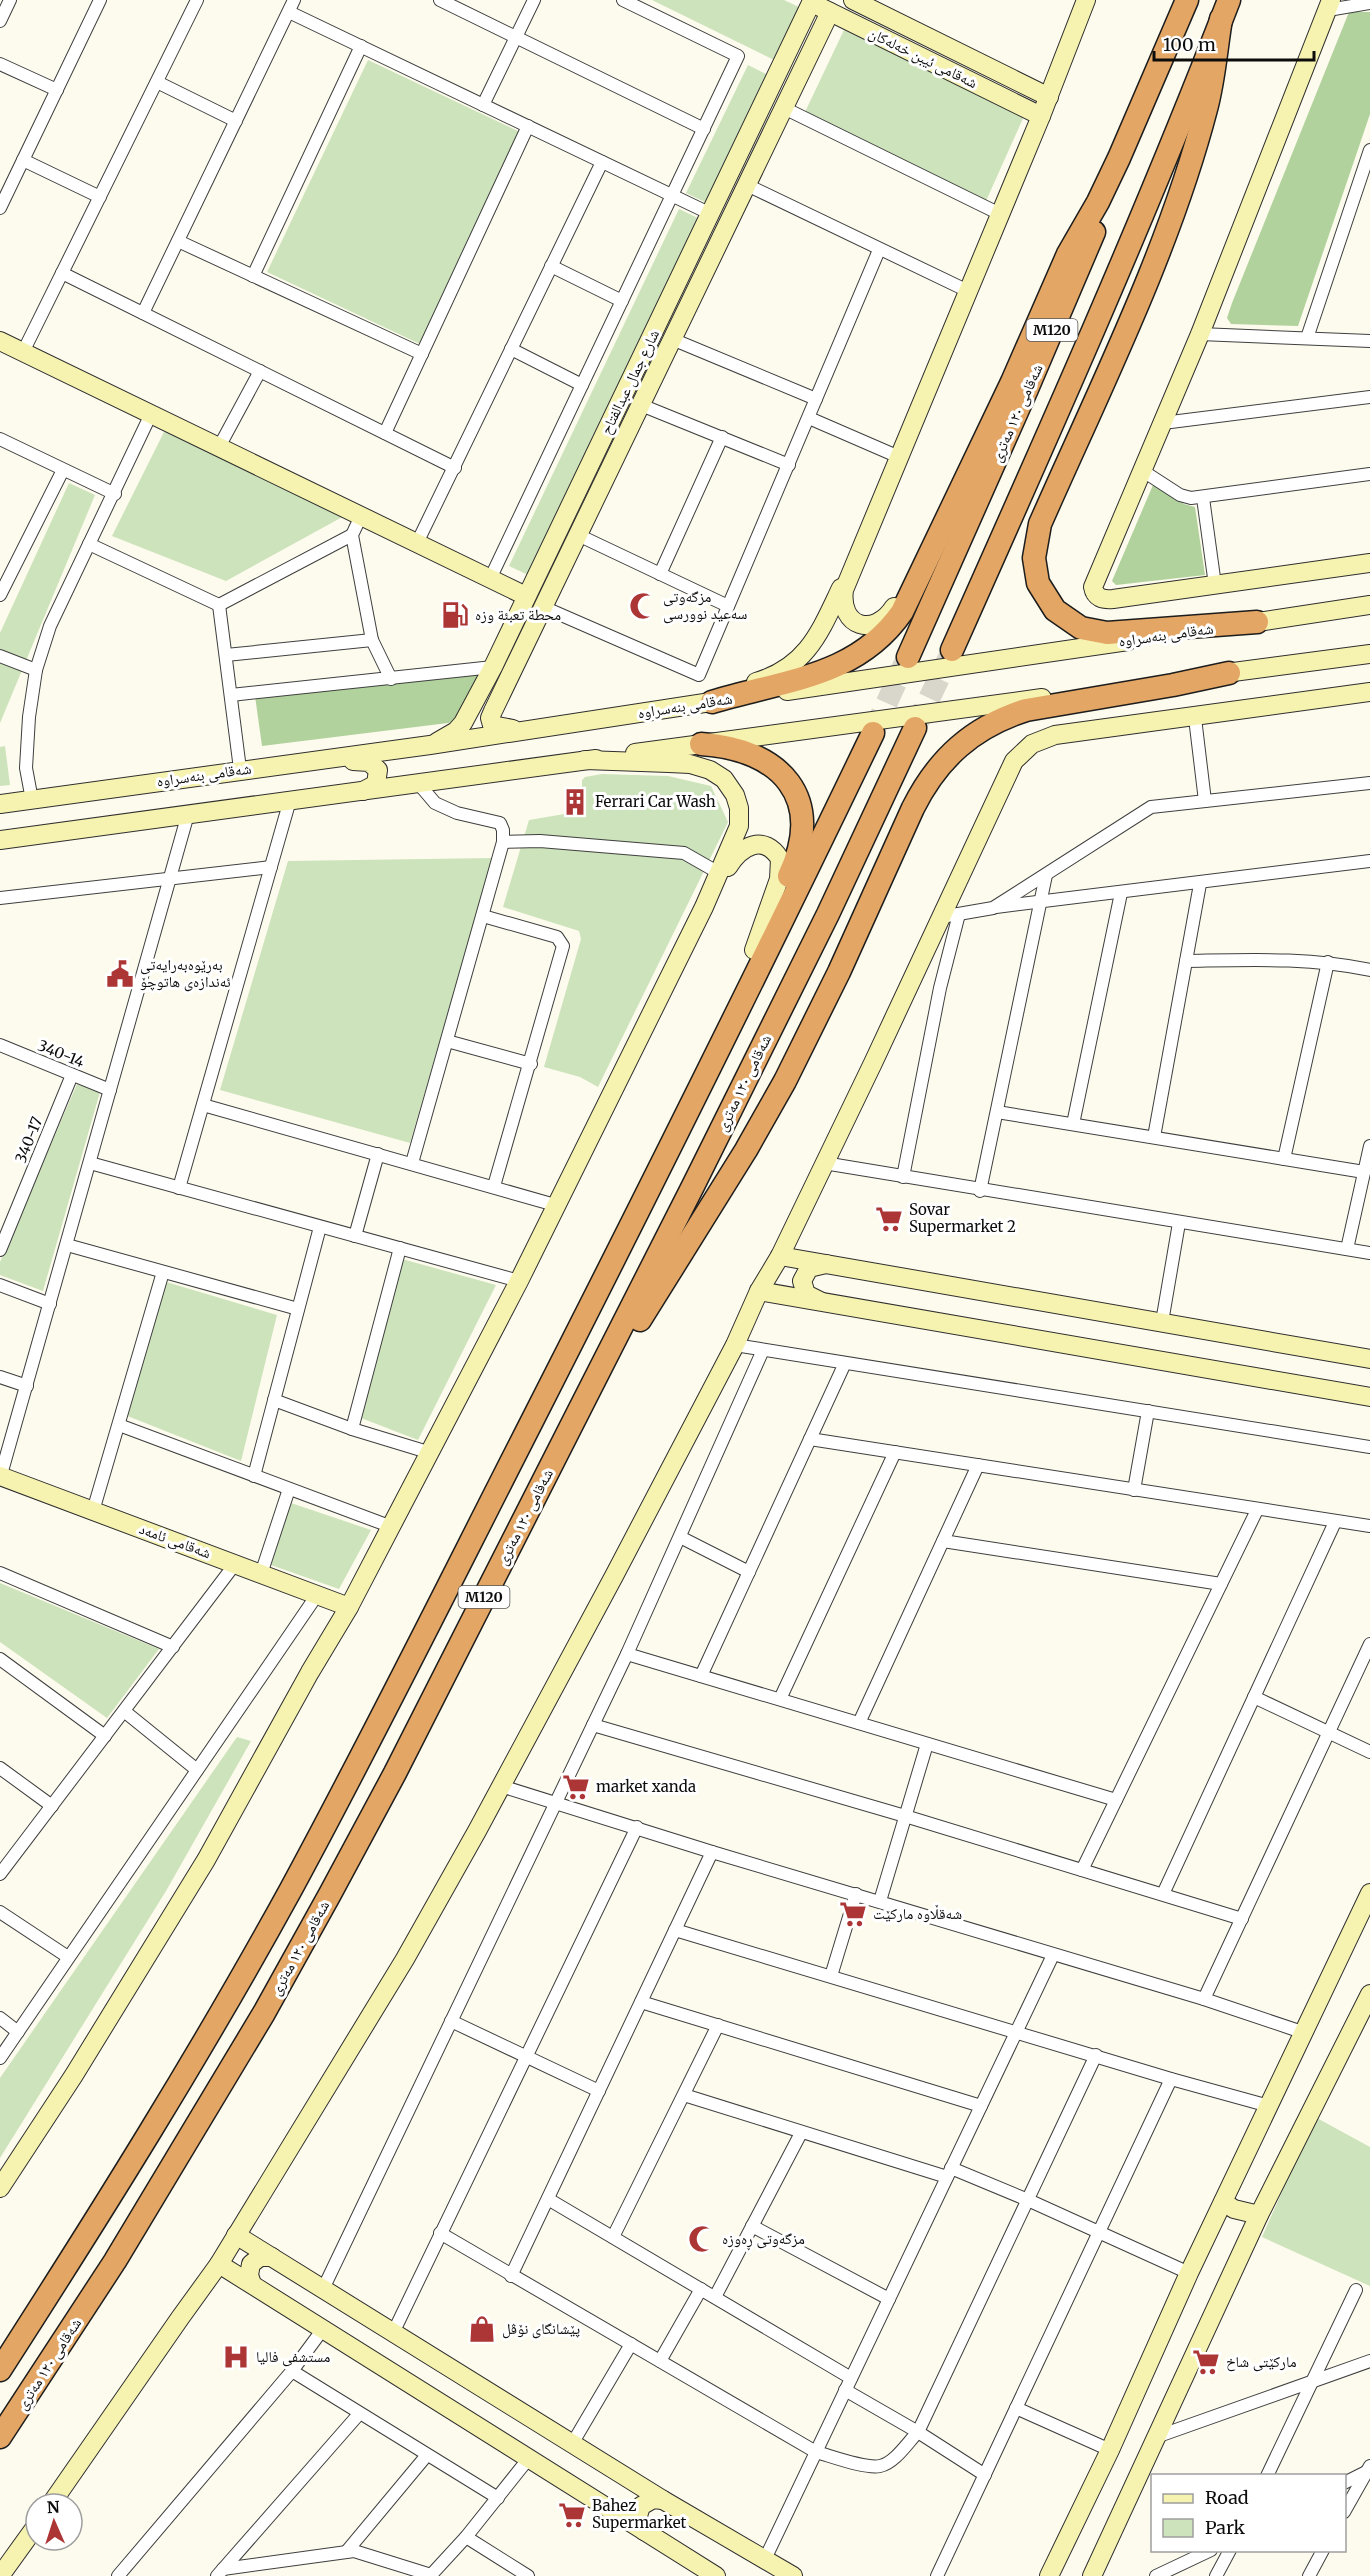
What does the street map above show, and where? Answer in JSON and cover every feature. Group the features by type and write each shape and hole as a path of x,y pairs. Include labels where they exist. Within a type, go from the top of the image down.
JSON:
{"highway":[{"path":"712,702 830,670 851,660 876,642 902,612 1012,382 1068,254 1098,202 1119,159 1188,0"},
{"name":"شەقامی ١٢٠ مەتری","path":"908,657 1041,358 1188,0"},
{"path":"1225,10 1207,107 1183,188 1153,266 1040,524 1034,558 1038,583 1048,602 1066,620 1081,628 1107,633 1257,622"},
{"name":"M120","path":"952,650 1110,290 1225,10"},
{"path":"561,1446 768,1112 838,972 916,802 944,759 973,734 1007,716 1026,710 1229,673"},
{"name":"شەقامی ١٢٠ مەتری","path":"0,2437 115,2261 264,2013 395,1773 828,914 915,728"},
{"name":"M120","path":"0,2370 145,2142 233,1993 362,1757 766,956 873,733"},
{"path":"501,1481 545,1387 610,1259 640,1185 754,950 801,847 803,834 801,809 788,782 772,765 746,751 701,744"}],"street":[{"path":"0,21 10,0"},
{"path":"0,208 100,0"},
{"path":"23,352 197,0"},
{"path":"440,0 704,129"},
{"path":"483,105 534,0"},
{"path":"490,579 738,57 623,0"},
{"name":"شەقامی ئیبن خەلەکان","path":"853,0 1049,97"},
{"path":"947,516 883,622 872,625 860,624 852,619 843,607 844,590 1049,97 1086,0"},
{"name":"شەقامی ئیبن خەلەکان","path":"808,1 1041,116"},
{"name":"شارع جمال عبدالفتاح","path":"430,745 456,731 468,714 493,667 711,214 808,1"},
{"path":"1370,3 1330,5 1200,334 1097,575 1094,587 1096,595 1113,599 1370,563"},
{"path":"143,313 291,6 361,46 711,214"},
{"name":"شارع جمال عبدالفتاح","path":"490,720 830,12"},
{"path":"253,276 361,46"},
{"path":"0,64 57,90"},
{"path":"156,82 236,121"},
{"path":"784,108 1000,214"},
{"path":"385,433 528,126"},
{"path":"1307,338 1370,150"},
{"path":"23,160 100,196"},
{"path":"417,543 602,162"},
{"path":"747,185 968,291"},
{"path":"178,241 422,354"},
{"path":"543,607 699,675 879,250"},
{"path":"551,266 622,301"},
{"path":"62,273 455,468"},
{"path":"1200,334 1370,341"},
{"path":"672,339 816,399"},
{"path":"0,341 526,596"},
{"path":"511,349 582,385"},
{"path":"637,367 655,376"},
{"path":"219,447 260,371"},
{"path":"1163,423 1370,397"},
{"path":"641,405 789,465"},
{"path":"32,800 26,768 29,717 36,670 50,626 115,494 151,414"},
{"path":"809,418 899,457"},
{"path":"660,574 722,437"},
{"path":"0,439 115,494"},
{"path":"0,595 63,470"},
{"path":"1143,471 1180,495 1203,498 1370,474"},
{"path":"1203,498 1215,585"},
{"path":"361,516 352,535 372,640 391,679"},
{"path":"219,605 352,535"},
{"path":"578,535 728,606"},
{"path":"659,709 762,680 792,665 810,647 819,633 866,536"},
{"path":"89,544 219,605"},
{"path":"219,605 240,769"},
{"name":"شەقامی بنەسراوە","path":"0,804 240,769 430,745 659,709 1370,606"},
{"path":"226,655 372,640"},
{"path":"0,840 1370,654"},
{"path":"0,656 36,670"},
{"path":"231,695 493,667"},
{"path":"59,2492 219,2264 405,1959 501,1786 735,1345 759,1291 780,1256 1014,761 1032,744 1055,735 1195,718 1370,692"},
{"path":"468,714 477,722 490,720 492,725 498,728 530,730"},
{"path":"1195,718 1205,801"},
{"path":"0,2188 74,2075 206,1860 310,1672 349,1607 519,1281 704,907 739,826 740,819 735,795 724,779 710,770 690,764 585,760"},
{"path":"306,762 372,763 377,768 379,777 374,786 363,791"},
{"path":"412,1163 503,842 503,830 500,823 457,813 435,803 418,783"},
{"path":"993,908 1151,807 1370,783"},
{"path":"180,1188 290,801"},
{"path":"0,1477 188,814"},
{"path":"503,842 540,841 684,853 719,873"},
{"path":"704,907 740,850 762,845 776,854 781,866 779,879 754,950"},
{"path":"941,917 993,908 1121,894 1370,861"},
{"path":"0,898 271,867"},
{"path":"980,1191 1046,875"},
{"path":"1154,1137 1200,884"},
{"path":"1073,1124 1121,894"},
{"path":"903,1177 940,988 959,914"},
{"path":"483,916 557,937 563,946 531,1064 494,1186"},
{"path":"1186,961 1289,960 1328,962 1370,970"},
{"path":"1284,1159 1328,962"},
{"path":"447,1041 531,1064"},
{"name":"340-14","path":"0,1045 110,1090"},
{"name":"340-17","path":"0,1250 72,1074"},
{"path":"203,1106 555,1205"},
{"path":"997,1112 1364,1172"},
{"path":"1347,1249 1370,1146"},
{"path":"355,1236 378,1154"},
{"path":"90,1163 519,1281"},
{"path":"824,1164 1370,1253"},
{"path":"1162,1322 1179,1223"},
{"path":"254,1476 320,1227"},
{"path":"67,1245 298,1309"},
{"path":"352,1429 400,1248"},
{"path":"780,1256 1370,1359"},
{"path":"820,1302 806,1294 802,1285 803,1277 813,1266 828,1264"},
{"path":"93,1511 163,1272"},
{"path":"0,1285 50,1304"},
{"path":"759,1291 1370,1397"},
{"path":"735,1345 1370,1447"},
{"path":"323,2289 627,1654 763,1350"},
{"path":"701,1676 845,1363"},
{"path":"0,1377 27,1386"},
{"path":"274,1400 352,1429 431,1453"},
{"path":"1134,1490 1148,1412"},
{"path":"119,1425 392,1527"},
{"path":"810,1439 1370,1527"},
{"path":"780,1699 895,1452"},
{"path":"859,1723 978,1465"},
{"name":"شەقامی ئامەد","path":"0,1477 349,1607"},
{"path":"261,1574 289,1490"},
{"path":"1082,1870 1257,1509"},
{"path":"1163,1894 1335,1522"},
{"path":"680,1537 749,1572"},
{"path":"943,1541 1221,1584"},
{"path":"1,1872 236,1564"},
{"path":"0,1573 173,1647"},
{"path":"0,2058 317,1595"},
{"path":"1204,1999 1370,1644"},
{"path":"627,1654 1116,1800"},
{"path":"0,1659 105,1736"},
{"path":"1254,1697 1370,1752"},
{"path":"124,1711 197,1770"},
{"path":"593,1725 905,1816 1242,1919"},
{"path":"880,1901 927,1744"},
{"path":"2,1773 52,1806"},
{"path":"501,1786 712,1852 856,1893 1053,1955 1204,1999 1305,2033"},
{"path":"393,2332 637,1827"},
{"path":"511,2276 712,1852"},
{"path":"831,1976 856,1893"},
{"path":"1049,2576 1110,2450 1189,2273 1370,1893"},
{"path":"0,1912 68,1957"},
{"path":"675,1930 1171,2079 1269,2106"},
{"path":"765,2559 1053,1955"},
{"path":"1092,2576 1259,2215 1370,1994"},
{"path":"641,2002 981,2106"},
{"path":"0,2018 18,2032"},
{"path":"451,2021 598,2091"},
{"path":"613,2237 718,2025"},
{"path":"440,2234 816,2452 864,2465 880,2466 894,2457 918,2432 1096,2055"},
{"path":"937,2576 1171,2079"},
{"path":"684,2095 801,2133 949,2173 1028,2200 1189,2273"},
{"path":"715,2297 801,2133"},
{"path":"548,2199 851,2378"},
{"path":"1223,2202 1234,2209 1259,2215"},
{"path":"752,2226 889,2299"},
{"path":"236,2235 663,2500 794,2576"},
{"path":"252,2284 249,2275 251,2264 260,2257 272,2257"},
{"path":"219,2264 716,2576"},
{"path":"660,2361 701,2289"},
{"path":"1267,2474 1356,2290"},
{"path":"118,2576 292,2371 323,2329"},
{"path":"572,2444 631,2344"},
{"path":"1156,2438 1370,2361"},
{"path":"292,2371 498,2498"},
{"path":"845,2390 918,2432 985,2475"},
{"path":"1016,2408 1110,2450"},
{"path":"220,2572 359,2414"},
{"path":"347,2551 427,2455"},
{"path":"220,2572 354,2551 431,2575 530,2458"},
{"path":"1346,2482 1369,2470"},
{"path":"1346,2509 1369,2470"},
{"path":"644,2531 638,2519 641,2506 649,2500 663,2500"},
{"path":"466,2536 528,2576"},
{"path":"0,2576 24,2543"},
{"path":"1156,2576 1206,2552"},
{"path":"1216,2576 1229,2552"},
{"path":"1309,2576 1322,2552"}],"green space":[{"path":"652,0 784,0 799,7 776,61"},
{"path":"1349,12 1370,12 1370,114 1298,326 1231,324 1227,318 1232,303"},
{"path":"844,30 1024,116 986,201 805,112"},
{"path":"368,60 522,133 420,344 267,272"},
{"path":"748,65 768,75 707,203 686,193"},
{"path":"679,209 700,219 528,575 509,566"},
{"path":"167,426 346,515 226,581 112,536"},
{"path":"69,483 95,495 0,723 0,633"},
{"path":"1153,485 1184,504 1195,507 1205,575 1116,585 1112,581"},
{"path":"485,673 456,722 262,746 255,696"},
{"path":"5,746 10,785 0,786 0,747"},
{"path":"602,774 668,776 711,786 728,822 598,1087 580,1077 544,1067 581,939 579,931 503,907 529,820 582,811 582,780 585,777"},
{"path":"493,858 410,1143 220,1090 288,861"},
{"path":"77,1084 100,1092 43,1291 0,1275 0,1262"},
{"path":"402,1259 496,1285 418,1440 361,1418"},
{"path":"163,1281 277,1315 241,1461 125,1415"},
{"path":"291,1503 371,1530 339,1589 271,1565"},
{"path":"0,1583 159,1649 107,1718 0,1642"},
{"path":"237,1737 251,1741 166,1891 0,2158 0,2078"},
{"path":"1315,2117 1370,2147 1370,2286 1262,2237"}],"tunnel":[{"path":"915,728 952,651"},
{"path":"873,733 907,658"}],"place":[{"name":"مزگەوتی سەعید نوورسی","path":"643,606"},
{"name":"محطة تعبئة وزه","path":"455,615"},
{"name":"Ferrari Car Wash","path":"575,802"},
{"name":"بەڕێوەبەرایەتی ئەندازەی هاتوچۆ","path":"120,974"},
{"name":"Sovar Supermarket 2","path":"889,1219"},
{"name":"market xanda","path":"576,1787"},
{"name":"شەقڵاوە مارکێت","path":"853,1914"},
{"name":"مزگەوتی ڕەوزە","path":"702,2239"},
{"name":"پێشانگای نۆڤل","path":"482,2329"},
{"name":"مستشفى فاليا","path":"236,2357"},
{"name":"مارکێتی شاخ","path":"1206,2362"},
{"name":"Bahez Supermarket","path":"572,2515"}]}
